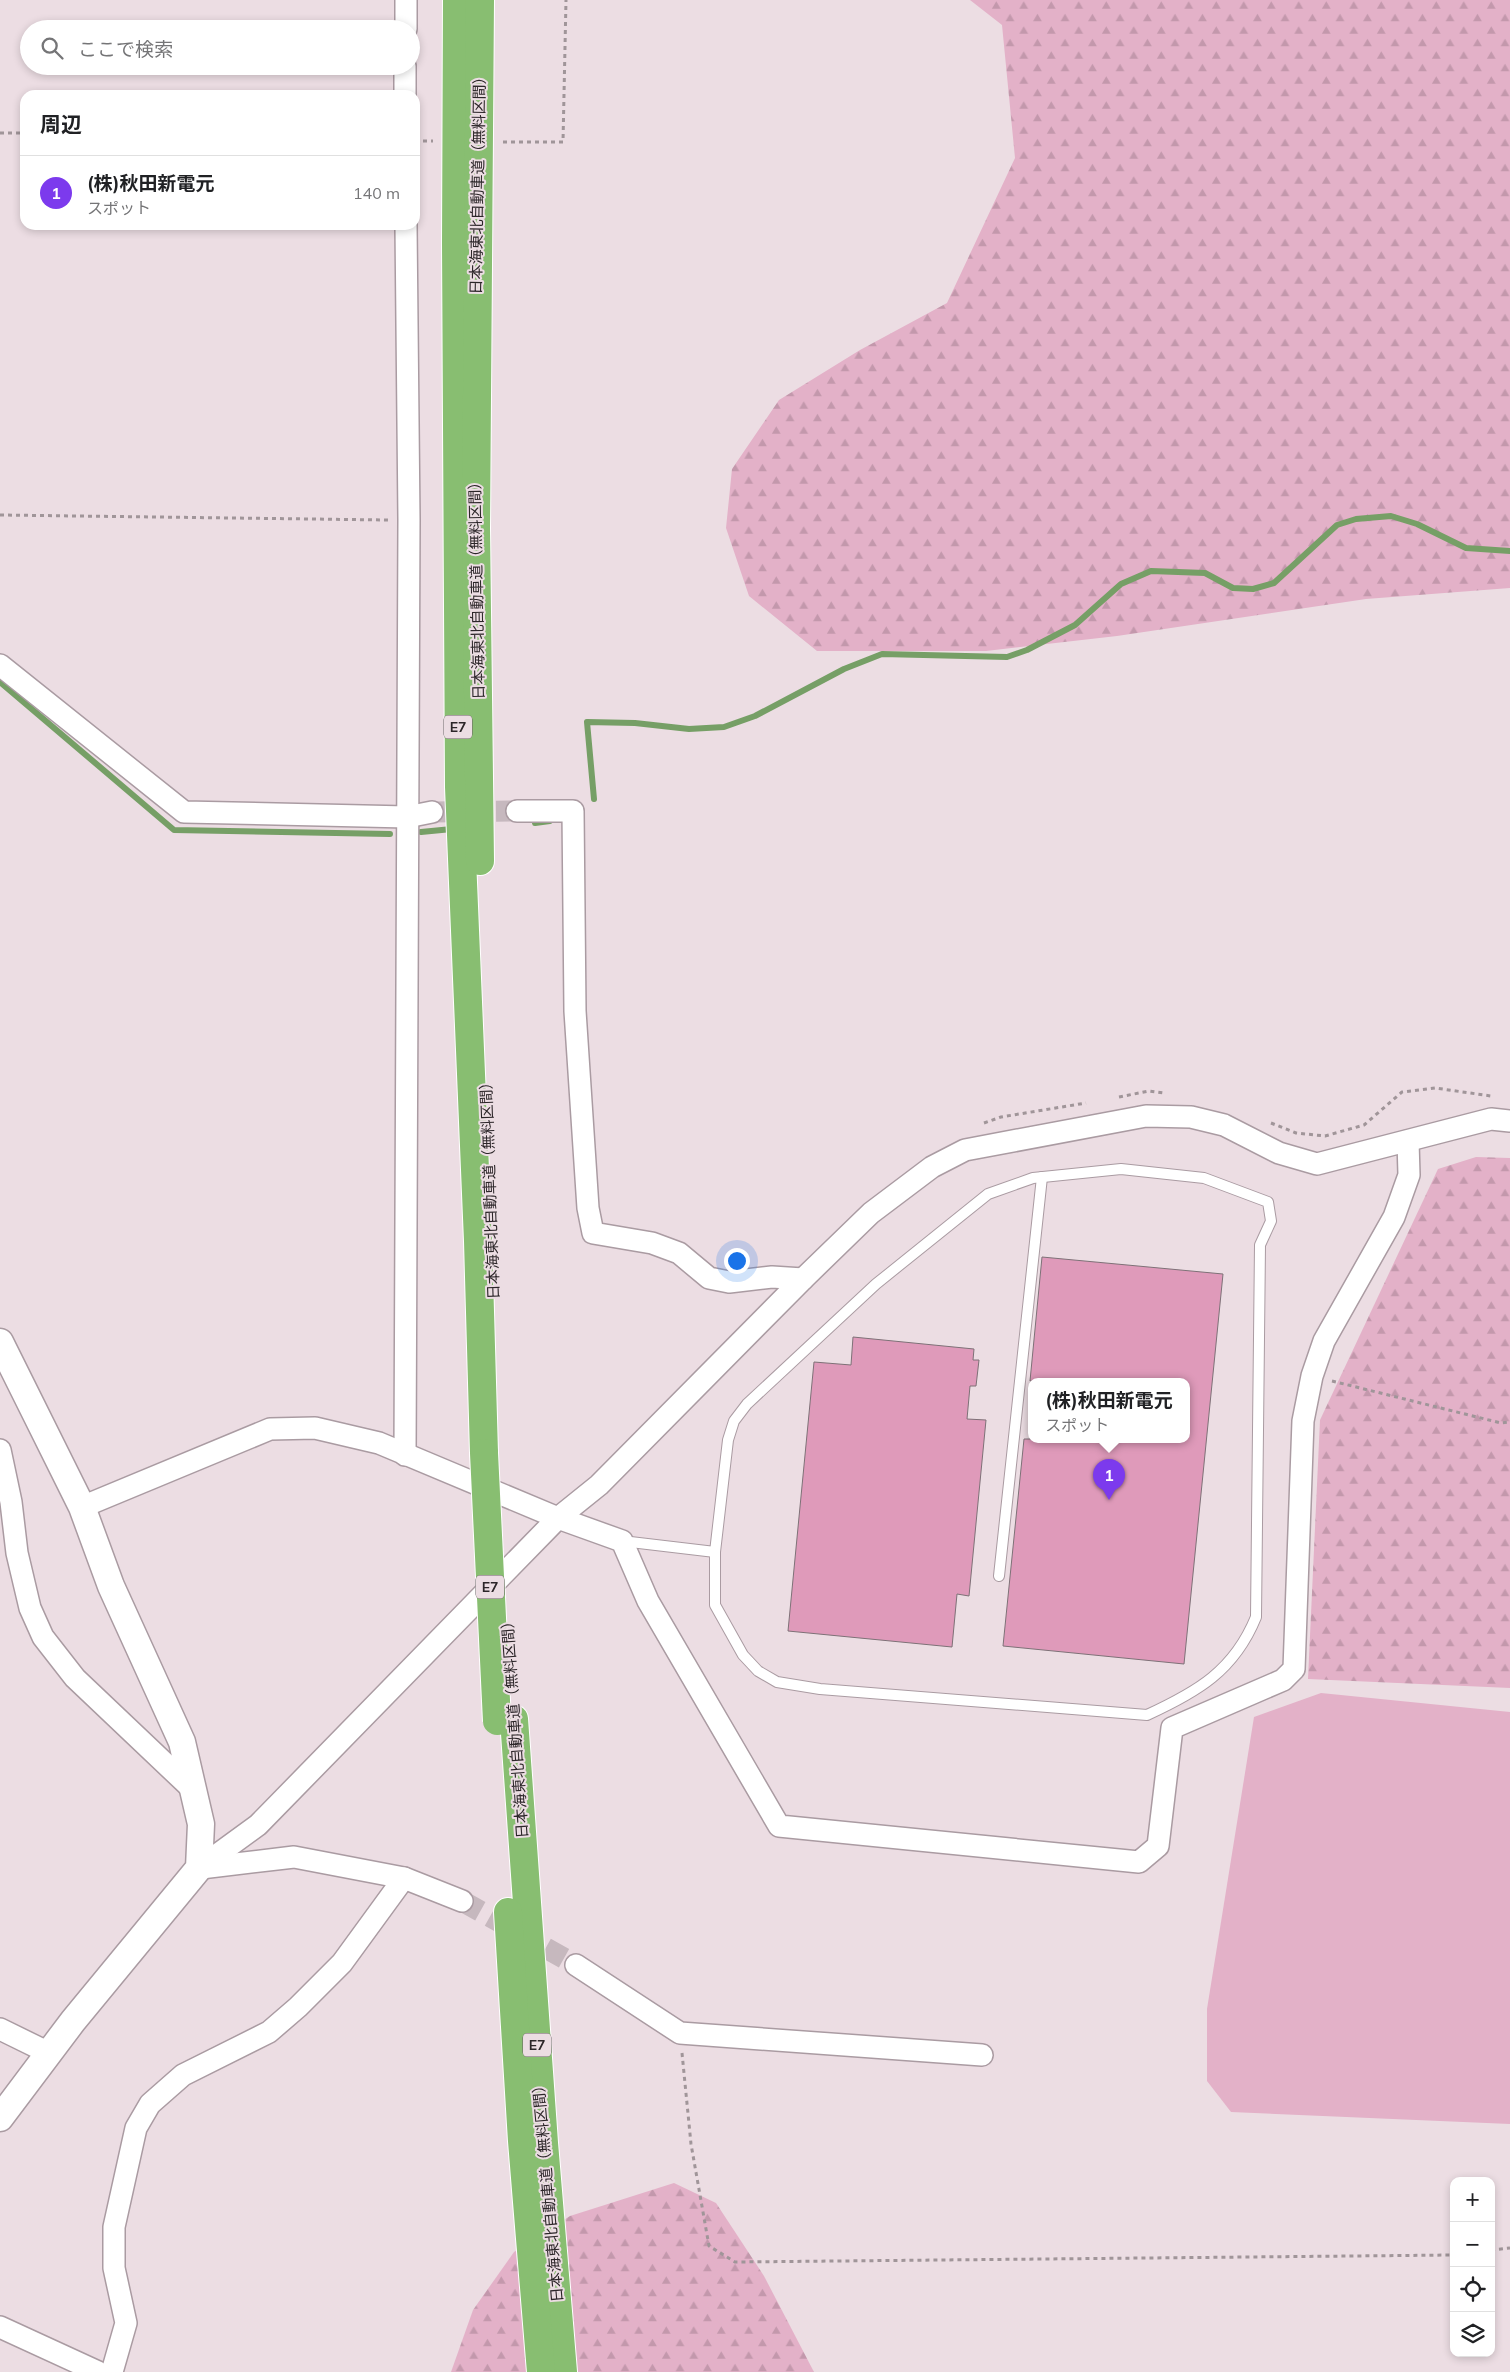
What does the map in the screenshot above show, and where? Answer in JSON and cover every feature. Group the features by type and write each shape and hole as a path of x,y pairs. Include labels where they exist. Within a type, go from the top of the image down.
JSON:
{"highway":[{"name":"日本海東北自動車道（無料区間）","path":"457,0 456,262 459,787 478,1241 505,1720 522,2141 541,2372"},
{"name":"日本海東北自動車道（無料区間）","path":"480,0 476,528 490,1453"},
{"name":"日本海東北自動車道（無料区間）","path":"505,1720 563,2372"}],"street":[{"path":"406,0 406,20"},
{"path":"405,75 405,90"},
{"path":"405,1455 409,520 406,230"},
{"path":"0,665 184,812 407,817 432,812"},
{"path":"517,811 573,811 575,1011 588,1208 594,1232 652,1243 679,1253 710,1278 729,1282 772,1278 803,1279"},
{"path":"0,2118 73,2021 199,1868 258,1825 558,1518 599,1485 871,1213 932,1167 965,1150 1146,1116 1191,1117 1224,1125 1279,1153 1316,1164 1491,1119 1510,1121"},
{"path":"82,1508 270,1429 315,1428 379,1444 558,1518 622,1541 648,1601 779,1826 1139,1862 1158,1846 1172,1728 1283,1680 1294,1669 1303,1421 1312,1376 1324,1341 1394,1217 1409,1175 1408,1140"},
{"path":"0,1342 82,1508 111,1586 182,1742 201,1824 199,1868"},
{"path":"0,1450 3,1476 23,1581 30,1608 43,1637 74,1678 192,1789"},
{"path":"199,1868 294,1858 404,1878 462,1901"},
{"path":"112,2372 126,2323 114,2268 114,2227 136,2128 150,2104 183,2075 269,2032 298,2007 342,1963 404,1878"},
{"path":"576,1965 680,2033 982,2055"},
{"path":"0,2029 49,2053"},
{"path":"0,2327 98,2372"}],"lane":[{"path":"1121,1169 1204,1178 1268,1202 1271,1221 1260,1245 1256,1617 1249,1635 1222,1671 1184,1698 1147,1715 820,1689 777,1682 758,1671 743,1655 715,1605 714,1552 728,1440 734,1421 747,1404 876,1284 988,1194 1033,1178 1121,1169"},
{"path":"999,1576 1042,1177"},
{"path":"622,1541 714,1552"}],"path":[{"path":"503,142 563,142 566,0"},
{"path":"0,133 20,133"},
{"path":"420,141 434,141"},
{"path":"0,515 409,520"},
{"path":"1312,1376 1501,1423 1510,1422"},
{"path":"680,2033 690,2144 709,2246 735,2262 1450,2255"},
{"path":"1495,2250 1510,2248"}],"green space":[{"path":"970,0 1510,0 1510,588 1366,599 1117,636 986,651 817,651 749,596 726,528 732,469 779,400 860,350 947,303 1015,158 1002,25"},
{"path":"1476,1157 1510,1158 1510,1688 1308,1679 1320,1420 1438,1169"},
{"path":"1321,1693 1510,1712 1510,2124 1231,2112 1207,2081 1207,2009 1254,1717"},
{"path":"674,2183 716,2203 764,2276 814,2372 451,2372 473,2310 514,2252 570,2216"}],"building":[{"path":"1042,1257 1223,1274 1184,1664 1003,1646 1024,1439 1028,1439 1028,1443 1190,1443 1190,1378 1030,1378"},
{"path":"853,1337 974,1349 973,1360 979,1360 976,1386 970,1386 967,1419 986,1420 969,1596 957,1594 952,1647 788,1631 814,1362 851,1365"}],"waterway":[{"path":"594,799 587,722 635,723 689,729 724,727 755,716 844,669 882,654 1007,657 1027,650 1075,625 1121,584 1151,571 1205,573 1233,588 1253,589 1274,583 1337,525 1356,519 1391,516 1417,524 1466,548 1510,551"},
{"path":"0,682 174,830 390,834"},
{"path":"535,823 550,821"},
{"path":"421,832 452,829"}],"tunnel":[{"path":"432,812 517,811"},
{"path":"462,1901 576,1965"}],"place":[{"name":"(株)秋田新電元","path":"1109,1500"}]}
